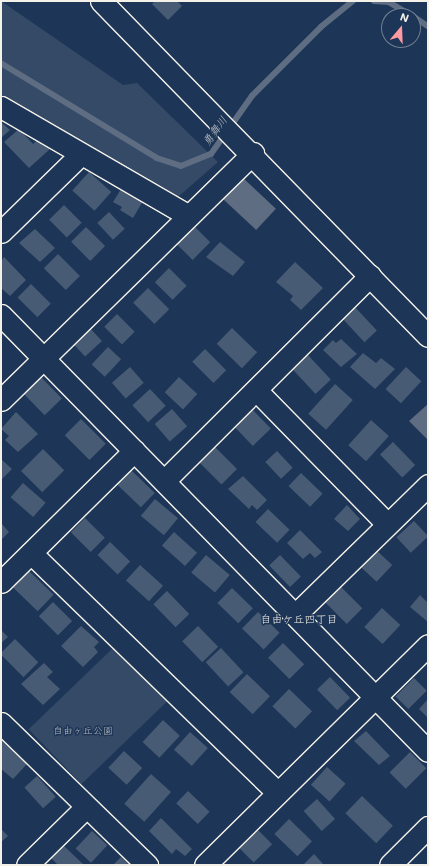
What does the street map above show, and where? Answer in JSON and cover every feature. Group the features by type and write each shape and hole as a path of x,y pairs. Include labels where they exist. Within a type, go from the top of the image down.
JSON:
{"street":[{"path":"101,1 248,148 428,336"},
{"path":"1,107 80,155 189,216"},
{"path":"1,400 189,216 248,148"},
{"path":"1,232 80,155"},
{"path":"164,481 370,276"},
{"path":"1,315 428,751"},
{"path":"256,390 387,524"},
{"path":"1,582 134,450"},
{"path":"295,615 428,484"},
{"path":"31,553 278,793"},
{"path":"205,865 428,645"},
{"path":"1,723 85,808 146,865"},
{"path":"27,865 85,808"},
{"path":"390,865 428,828"}],"green space":[{"path":"1,1 123,85 137,83 218,162 178,197 1,96"},
{"name":"自由ヶ丘公園","path":"115,646 168,701 81,784 29,729"}],"shaded area":[{"path":"243,178 276,209 256,230 223,199"},
{"path":"428,404 428,440 409,421"}],"building":[{"path":"155,1 177,1 182,6 168,20 152,4"},
{"path":"1,122 10,130 1,138"},
{"path":"19,129 33,144 40,138 50,149 29,168 4,142"},
{"path":"89,172 111,192 95,211 72,191"},
{"path":"121,189 143,201 133,218 120,210 122,207 113,202"},
{"path":"64,205 82,223 67,238 49,220"},
{"path":"109,212 125,229 113,240 97,223"},
{"path":"194,226 210,242 193,260 176,244"},
{"path":"86,227 105,246 90,261 71,242"},
{"path":"35,229 55,248 40,262 19,243"},
{"path":"220,242 245,262 233,276 206,257"},
{"path":"58,254 80,276 66,290 44,268"},
{"path":"4,257 26,280 10,296 1,288 1,261"},
{"path":"295,262 323,288 301,310 290,300 293,296 276,282"},
{"path":"169,268 187,286 173,300 155,282"},
{"path":"31,284 51,304 37,317 18,297"},
{"path":"148,288 169,309 154,324 133,303"},
{"path":"353,305 377,331 364,342 341,317"},
{"path":"117,314 135,332 122,344 104,327"},
{"path":"89,327 102,341 85,357 72,343"},
{"path":"232,328 257,352 242,368 217,344"},
{"path":"341,339 357,354 341,367 323,350 333,340 336,343"},
{"path":"108,347 121,359 105,377 92,365"},
{"path":"205,349 226,370 213,383 192,362"},
{"path":"363,353 376,363 381,358 395,369 375,389 350,367"},
{"path":"307,354 331,380 316,394 292,368"},
{"path":"130,367 144,383 126,399 112,383"},
{"path":"406,367 421,381 401,403 386,389"},
{"path":"41,377 62,399 45,415 24,394"},
{"path":"179,377 197,394 183,409 165,392"},
{"path":"335,384 353,400 326,430 308,414"},
{"path":"150,389 166,406 148,422 132,405"},
{"path":"250,407 271,429 253,446 232,424"},
{"path":"172,409 187,426 170,441 155,424"},
{"path":"16,412 38,434 18,452 5,440 9,436 1,429"},
{"path":"81,419 106,444 89,460 65,435"},
{"path":"371,420 389,436 366,461 348,445"},
{"path":"393,442 415,465 402,478 380,455"},
{"path":"213,445 237,469 221,485 197,461"},
{"path":"43,449 64,470 42,492 21,471"},
{"path":"277,451 293,468 281,479 265,462"},
{"path":"1,459 12,469 1,480"},
{"path":"131,470 155,493 141,507 117,484"},
{"path":"301,473 323,494 310,507 288,486"},
{"path":"243,476 267,500 257,510 252,505 249,509 228,489"},
{"path":"23,483 46,503 33,517 11,497"},
{"path":"155,499 178,518 164,535 141,516"},
{"path":"347,505 360,519 348,531 334,519"},
{"path":"268,509 290,530 277,543 255,522"},
{"path":"85,518 105,538 91,552 71,532"},
{"path":"414,521 428,537 411,553 396,537"},
{"path":"1,523 9,532 1,540"},
{"path":"300,530 322,552 315,558 310,553 303,559 287,543"},
{"path":"174,532 197,553 185,566 162,545"},
{"path":"110,542 130,561 118,574 97,555"},
{"path":"374,548 392,565 377,582 358,565"},
{"path":"206,555 230,575 215,593 191,573"},
{"path":"280,555 301,577 290,587 269,565"},
{"path":"140,565 163,586 149,601 126,581"},
{"path":"27,569 54,595 38,611 11,586"},
{"path":"339,585 362,608 347,624 323,601"},
{"path":"232,588 253,608 238,623 217,603"},
{"path":"167,591 189,614 176,627 153,604"},
{"path":"420,595 428,603 428,622 410,607"},
{"path":"53,602 72,621 58,635 39,616"},
{"path":"382,608 400,625 383,644 364,627"},
{"path":"258,612 280,633 264,649 242,629"},
{"path":"81,626 99,642 94,647 98,652 83,667 61,646"},
{"path":"198,626 218,647 202,662 182,641"},
{"path":"1,630 8,637 1,643"},
{"path":"15,639 38,662 23,677 1,655"},
{"path":"283,643 304,664 289,679 268,658"},
{"path":"221,648 244,672 228,686 206,662"},
{"path":"44,663 53,672 47,677 60,689 43,705 21,684"},
{"path":"247,674 270,696 253,714 230,692"},
{"path":"330,677 350,698 337,710 317,690"},
{"path":"414,678 427,691 408,709 396,696"},
{"path":"289,689 312,711 295,728 272,706"},
{"path":"428,699 428,718 419,709"},
{"path":"163,720 180,736 159,758 143,742"},
{"path":"366,731 390,756 379,765 354,741"},
{"path":"190,732 208,748 192,766 174,750"},
{"path":"1,740 27,764 13,779 1,769"},
{"path":"124,751 142,768 127,785 108,768"},
{"path":"410,752 426,768 406,789 389,773"},
{"path":"327,767 346,784 330,802 311,785"},
{"path":"151,774 171,792 144,822 124,804"},
{"path":"37,776 56,797 43,808 24,787"},
{"path":"188,791 210,812 198,824 176,803"},
{"path":"362,796 393,826 376,843 345,813"},
{"path":"317,799 335,819 322,831 304,811"},
{"path":"161,818 192,849 185,856 176,849 172,854 149,831"},
{"path":"289,819 312,841 297,856 274,834"},
{"path":"1,829 8,836 1,842"},
{"path":"258,830 272,844 254,863 240,848"},
{"path":"92,831 107,845 91,863 76,849"},
{"path":"64,846 84,865 58,865 51,858"},
{"path":"314,854 324,865 303,865"},
{"path":"121,857 129,865 113,865"}],"waterway":[{"name":"勇舞川","path":"1,63 157,158 181,166 211,154 252,96 321,27 353,1"},
{"name":"勇舞川","path":"374,1 389,2 399,8"},
{"name":"勇舞川","path":"421,21 428,26"}],"district":[{"name":"自由ケ丘四丁目","path":"299,619"}]}
